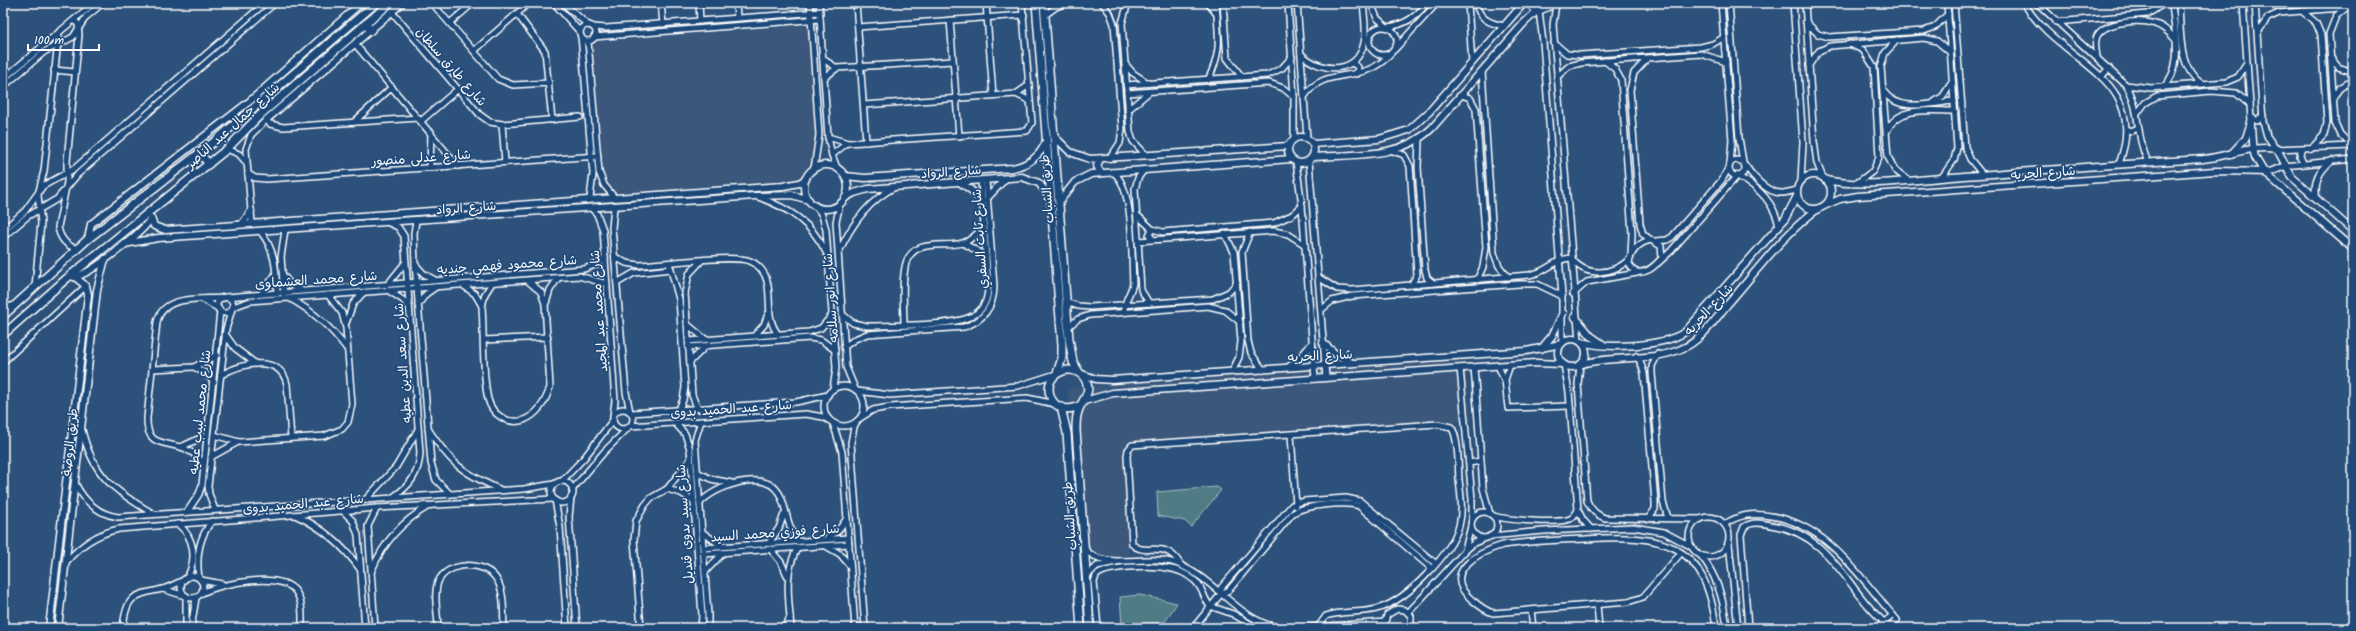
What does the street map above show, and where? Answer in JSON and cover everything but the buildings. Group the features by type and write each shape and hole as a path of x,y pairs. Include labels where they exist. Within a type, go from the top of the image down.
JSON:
{"main road":[{"name":"شارع جمال عبد الناصر","path":"3,316 88,240 255,107 376,3"},
{"name":"شارع جمال عبد الناصر","path":"3,335 153,207 227,149 260,115 390,3"},
{"name":"طريق الشباب","path":"1036,3 1062,345 1062,358 1056,374"},
{"name":"طريق الشباب","path":"1044,3 1068,327 1071,354 1080,373"},
{"path":"366,24 371,30"},
{"path":"250,101 255,107"},
{"path":"195,156 203,157 209,164"},
{"path":"1067,369 1080,373 1088,384 1087,396 1083,402 1074,408 1058,406 1051,398 1049,389 1051,381 1056,374 1067,369"},
{"name":"طريق الشباب","path":"1083,402 1078,410 1076,430 1090,628"},
{"name":"طريق الشباب","path":"1058,406 1067,433 1081,628"}],"street":[{"path":"3,79 94,3"},
{"path":"3,87 44,52 69,40 79,30 86,17 102,3"},
{"path":"38,190 53,179 67,173 265,3"},
{"path":"3,237 28,216 57,199 78,174 275,3"},
{"path":"88,240 91,224 250,101 361,3"},
{"path":"252,223 247,163 248,142 255,129 402,3"},
{"path":"432,3 498,79 505,83 520,86 549,83"},
{"path":"450,23 473,3"},
{"path":"474,51 528,3"},
{"path":"554,3 580,34 588,41 600,179 614,197 614,207"},
{"path":"564,3 595,31 594,38"},
{"path":"661,3 663,24"},
{"path":"699,3 700,21"},
{"path":"736,3 737,18"},
{"path":"810,3 819,135 814,168 806,179 804,190 808,200 816,206 830,208 840,204 845,198 848,187 845,176 837,168 828,137 819,3"},
{"path":"856,3 866,142"},
{"path":"986,3 993,95"},
{"path":"828,137 848,143 1027,131 1031,126 1030,100 1022,3"},
{"path":"1045,15 1056,7 1066,3"},
{"path":"1102,3 1110,13 1114,24 1122,132 1120,143 1110,158"},
{"path":"1128,3 1122,23 1130,132 1133,141 1146,155"},
{"path":"1208,3 1216,14"},
{"path":"1208,80 1216,64 1218,53 1216,3"},
{"path":"1223,3 1226,53 1230,63 1242,77"},
{"path":"1288,3 1294,97 1294,139"},
{"path":"1297,3 1307,138"},
{"path":"1363,3 1365,34 1364,46"},
{"path":"1371,3 1377,18 1392,30 1397,39 1393,51"},
{"path":"1301,54 1309,62 1324,68 1340,68 1352,63 1377,28 1400,25 1411,20 1427,3"},
{"path":"1305,96 1312,86 1323,80 1357,74 1372,69 1393,51 1437,3"},
{"path":"1476,3 1478,10 1485,20 1504,26"},
{"path":"1313,144 1379,139 1409,130 1429,112 1524,3"},
{"path":"1530,3 1538,11 1543,42 1563,313 1562,343 1558,356 1563,365 1568,385 1578,510 1583,520 1591,529"},
{"path":"1721,3 1732,140 1729,166 1731,173 1764,195 1774,209 1779,226"},
{"path":"1574,294 1587,282 1638,273 1648,270 1658,263 1671,251 1737,176 1745,171 1739,138 1729,3"},
{"path":"1793,3 1803,142 1801,181 1797,193 1803,206 1808,208 1822,207 1828,201 1830,190 1817,163 1814,141 1805,15 1806,3"},
{"path":"1942,177 1954,160 1957,148 1947,3"},
{"path":"1954,3 1965,147 1970,159 1983,174"},
{"path":"2024,3 2038,22 2101,77 2120,100 2127,129 2125,147 2119,164"},
{"path":"2038,3 2056,22 2097,57 2126,85 2134,99 2141,146 2148,162"},
{"path":"2056,22 2148,14 2165,3"},
{"path":"2164,95 2161,92 2163,87 2171,78 2176,60 2172,3"},
{"path":"2179,3 2184,59 2190,73 2202,84"},
{"path":"2243,3 2255,157 2264,172 2353,249"},
{"path":"2255,3 2265,131 2280,154 2292,177 2353,230"},
{"path":"2268,3 2278,6 2311,3"},
{"path":"1059,202 1075,182 1091,174 1294,160 1304,163 1311,159 1393,150 1418,140 1432,128 1520,28 1538,11 1557,4"},
{"path":"1557,4 1553,18 1554,42 1575,317 1580,341 1584,346 1586,355 1581,364 1578,384 1587,501 1589,507 1599,516 1605,518 1716,518 1725,524 1729,535 1738,628"},
{"path":"1468,6 1473,13 1478,10"},
{"path":"1468,6 1472,63"},
{"path":"1722,10 1726,6 1729,9"},
{"path":"2278,6 2276,10 2279,13"},
{"path":"2257,33 2268,18 2279,13 2353,7"},
{"path":"2346,8 2336,16 2329,34 2330,57 2335,123 2340,134 2353,146"},
{"path":"2302,11 2316,23 2321,35 2327,123 2320,140 2311,149"},
{"name":"شارع طارق سلطان","path":"392,12 484,119 502,124"},
{"path":"591,208 590,198 593,174 580,34 584,26 606,28 820,12"},
{"path":"517,14 543,45 546,57 552,120"},
{"path":"1794,16 1799,14 1805,15"},
{"path":"1806,22 1818,34 1835,37 1924,31 1935,27 1948,14"},
{"path":"2148,14 2150,18 2149,22"},
{"path":"858,27 1024,15"},
{"path":"1511,18 1519,22 1520,28"},
{"path":"588,41 594,38 820,19"},
{"path":"74,20 78,24 79,30 67,173 59,220 59,233 66,244 78,249"},
{"path":"950,20 959,136"},
{"path":"2097,57 2095,43 2100,32 2105,28 2116,24 2149,22 2161,26 2175,39"},
{"path":"1114,24 1122,23"},
{"path":"1924,31 1924,38"},
{"path":"2321,35 2326,31 2329,34"},
{"path":"3,230 25,211 38,190 44,171 56,45 59,32"},
{"path":"1365,34 1369,40 1372,50 1376,53 1381,55 1393,51"},
{"path":"1543,42 1550,39 1567,54 1580,55 1701,47 1713,44 1724,37"},
{"path":"1835,37 1833,41 1835,45"},
{"path":"225,38 229,43"},
{"path":"1809,66 1819,51 1835,45 1924,38 1937,41 1951,53"},
{"path":"1898,40 1885,53 1881,67 1888,157 1895,170 1908,180"},
{"path":"355,44 431,132 458,166"},
{"path":"1850,44 1863,50 1874,67 1880,157 1873,171 1857,183 1856,191 1858,196"},
{"path":"1701,47 1701,54"},
{"path":"1218,53 1222,55 1226,53"},
{"path":"1557,77 1569,66 1581,63 1701,54 1726,62"},
{"path":"1580,55 1578,60 1581,63"},
{"path":"1126,85 1268,75 1282,68 1292,57"},
{"path":"2330,57 2338,67 2353,72"},
{"path":"1648,58 1634,73 1630,86 1640,224 1643,234 1663,250 1662,258 1658,263"},
{"path":"823,59 837,68 953,61"},
{"path":"2176,60 2180,61 2184,59"},
{"path":"1605,61 1619,74 1622,85 1632,233 1630,258 1631,268 1638,273"},
{"path":"2126,85 2145,88 2232,81 2242,73 2247,62"},
{"path":"1125,63 1133,73 1149,84"},
{"path":"1352,63 1358,67 1357,74"},
{"path":"1874,67 1878,65 1881,67"},
{"path":"824,79 837,68"},
{"path":"2101,77 2108,68"},
{"path":"54,70 75,72"},
{"path":"1482,72 1493,247 1499,266 1506,278 1504,285"},
{"path":"1268,75 1269,83"},
{"path":"2333,97 2340,88 2353,80"},
{"path":"1933,103 1943,96 1953,81"},
{"path":"1173,82 1174,90"},
{"path":"1127,93 1269,83 1283,88 1294,97"},
{"path":"1622,85 1626,83 1630,86"},
{"path":"2211,83 2213,86 2211,91"},
{"path":"1016,94 1029,85"},
{"path":"354,122 392,87"},
{"path":"266,120 270,124 283,127 420,119 458,89"},
{"path":"585,91 592,90"},
{"path":"1883,91 1891,100 1901,104 1954,101"},
{"path":"2137,115 2145,103 2164,95 2211,91 2236,93 2250,106"},
{"path":"1128,110 1138,99 1150,92"},
{"path":"864,105 1016,94 1030,100"},
{"path":"1462,95 1470,98 1475,106 1486,247 1483,267 1477,280"},
{"path":"1475,106 1478,102 1483,104"},
{"path":"1886,132 1893,120 1905,113 1955,110"},
{"path":"2251,120 2257,121 2263,116"},
{"path":"505,162 502,124 580,117"},
{"path":"2230,155 2242,144 2251,120"},
{"path":"2327,123 2331,125 2335,123"},
{"path":"2127,129 2134,131 2138,128"},
{"path":"430,168 431,132"},
{"path":"1122,132 1130,132"},
{"path":"1054,136 1064,147 1076,156 1100,159 1289,146"},
{"path":"1314,379 1302,206 1294,160 1289,154 1289,146 1294,139 1299,137 1307,138 1313,144 1314,152 1311,159 1317,268 1326,378"},
{"name":"شارع الرواد","path":"845,176 865,178 1013,168 1026,164 1036,157 1046,140"},
{"path":"1418,140 1418,167 1424,270 1427,278 1433,283"},
{"path":"1803,142 1808,143 1814,141"},
{"path":"832,155 836,150 848,143"},
{"path":"2276,149 2311,149 2353,146"},
{"path":"1957,148 1962,149 1965,147"},
{"path":"227,149 239,154 247,163"},
{"name":"شارع الحريه","path":"1824,179 1857,183 1908,180 2148,162 2230,155 2254,149 2276,149"},
{"path":"2301,149 2300,156 2303,163"},
{"path":"1393,150 1404,155 1410,166 1417,275 1411,285"},
{"path":"1154,155 1155,169"},
{"name":"شارع عدلى منصور","path":"248,174 263,179 598,156"},
{"path":"1880,157 1888,157"},
{"path":"1100,159 1097,166 1100,173"},
{"path":"2285,166 2331,160 2353,159"},
{"path":"1571,258 1580,268 1600,272 1616,269 1630,258 1638,247 1653,241 1667,240 1672,237 1722,180 1729,166 1734,160 1744,163 1751,173 1769,189 1780,193 1797,193"},
{"path":"2316,198 2315,189 2317,177 2324,166 2331,160"},
{"path":"1410,166 1415,163 1418,167"},
{"path":"814,168 825,165 837,168"},
{"path":"2109,165 2111,178"},
{"name":"شارع الحريه","path":"1581,364 1681,350 1697,340 1792,230 1822,207 1840,199 1858,196 2215,171 2264,172 2285,166"},
{"path":"1013,168 1016,173 1014,178"},
{"path":"1144,170 1138,178 1135,195 1141,290 1149,303"},
{"path":"1113,172 1122,180 1127,195 1133,284 1131,293 1124,305 1124,312"},
{"path":"1801,181 1812,176 1824,179"},
{"name":"شارع الرواد","path":"845,198 861,190 1014,178 1033,180 1044,188 1051,200"},
{"name":"شارع الرواد","path":"165,230 590,198 783,186 806,179"},
{"path":"958,182 985,199 1005,179"},
{"name":"شارع ثابت السفري","path":"842,314 853,323 867,326 904,325 959,321 974,315 981,310 988,295 984,226 987,188 984,180"},
{"name":"شارع ثابت السفري","path":"844,347 855,339 867,334 964,327 978,320 984,315 994,294 985,199 981,188 984,180"},
{"path":"838,253 848,232 863,212 877,199 898,186"},
{"path":"981,188 987,188"},
{"path":"1764,195 1769,189"},
{"path":"35,287 41,223 38,190"},
{"path":"1127,195 1132,193 1135,195"},
{"name":"شارع الحريه","path":"1580,341 1604,345 1664,341 1685,332 1779,226 1790,212 1797,193"},
{"name":"شارع الرواد","path":"124,244 149,239 755,196 792,195 808,200"},
{"path":"755,196 789,210 799,217 816,235 828,256"},
{"name":"شارع انور سلامه","path":"840,204 836,222 844,347 848,374 856,390"},
{"name":"شارع انور سلامه","path":"816,206 825,222 835,350 836,375 833,390"},
{"path":"1136,214 1152,229 1162,232 1267,224 1287,218 1302,206"},
{"path":"72,277 88,273 142,230 151,218 153,207"},
{"name":"شارع محمد عبد المجيد","path":"614,207 612,221 626,392 631,412"},
{"name":"شارع محمد عبد المجيد","path":"591,208 597,214 603,230 615,401 613,418"},
{"path":"242,224 251,211"},
{"path":"414,212 416,221"},
{"path":"388,214 389,223"},
{"path":"151,218 154,226 165,230 163,235 166,238"},
{"path":"285,221 285,230 281,250 285,296 316,315 328,325 348,351"},
{"name":"شارع سعد الدين عطيه","path":"416,221 414,233 416,282 430,452 434,476 450,494"},
{"name":"شارع سعد الدين عطيه","path":"389,223 398,228 404,236 408,307 420,452 419,463 411,483 392,498"},
{"path":"1267,224 1269,227 1267,231"},
{"path":"904,325 905,268 909,257 924,246 963,243 971,239 984,226"},
{"path":"1152,229 1149,235 1153,239"},
{"path":"1138,241 1267,231 1288,234 1305,245"},
{"path":"260,232 272,251 278,299"},
{"path":"1250,232 1243,247 1242,258 1248,344 1254,358 1263,370"},
{"path":"1225,234 1232,246 1235,258 1240,322 1241,345 1239,357 1232,372"},
{"path":"963,243 986,256"},
{"path":"1486,247 1490,251 1493,247"},
{"path":"1558,249 1570,248"},
{"path":"1235,258 1238,256 1242,258"},
{"path":"615,257 632,265 741,259 757,266 767,280 769,311 773,328 778,334"},
{"name":"شارع محمود فهمي جنديه","path":"407,283 589,268 605,258"},
{"path":"1318,278 1338,289 1352,290 1506,278 1545,271 1559,259 1571,258"},
{"name":"طريق الروضة","path":"58,628 76,483 97,290 105,259"},
{"path":"700,409 693,400 688,347 686,283 695,267 702,261"},
{"path":"388,284 405,263"},
{"path":"669,263 676,283 685,387 684,400 678,411"},
{"path":"415,264 424,274 436,281"},
{"path":"589,268 589,277"},
{"path":"1307,269 1317,268"},
{"path":"617,283 634,274 671,269"},
{"path":"260,294 276,274"},
{"path":"282,274 290,284 302,291"},
{"path":"72,277 87,288 97,290"},
{"name":"شارع محمود فهمي جنديه","path":"407,289 589,277 607,284"},
{"path":"545,304 550,290 558,278"},
{"path":"492,283 486,294 482,307 488,400 498,415 504,420 514,421 531,416 540,407 547,396 550,379 545,304 537,287 527,280"},
{"path":"676,283 681,280 686,283"},
{"name":"شارع محمد العشماوى","path":"232,308 245,302 278,299 302,291 407,283"},
{"path":"1066,302 1084,307 1213,299 1229,292 1237,283"},
{"path":"1321,310 1332,301 1352,296 1504,285 1538,284 1562,296"},
{"path":"463,285 475,294 482,307"},
{"path":"418,305 426,294 437,287"},
{"path":"3,362 87,288"},
{"name":"طريق الروضة","path":"49,628 82,350 87,288"},
{"name":"شارع محمد العشماوى","path":"204,463 180,447 161,444 155,441 148,430 147,418 157,322 162,310 171,303 260,294 277,293 285,296 328,295 407,289"},
{"path":"388,290 399,297 408,307"},
{"path":"1352,290 1350,293 1352,296"},
{"path":"346,328 349,312 364,292"},
{"path":"214,435 239,442 334,434 348,422 352,404 346,328 342,313 328,295"},
{"path":"204,300 220,310 226,313 232,308 232,302 225,298 218,302 220,310"},
{"path":"1213,299 1213,306"},
{"path":"3,306 13,307"},
{"path":"1068,327 1084,316 1213,306 1225,310 1240,322"},
{"name":"شارع محمد لبيب عطيه","path":"215,510 209,494 211,456 225,334 232,308"},
{"name":"شارع محمد لبيب عطيه","path":"187,512 199,494 208,435 217,355 220,310"},
{"path":"754,336 764,325 769,311"},
{"path":"1542,349 1554,332 1563,313"},
{"path":"688,340 813,331 821,328 832,315"},
{"path":"1575,317 1591,336 1604,345"},
{"path":"687,324 706,339"},
{"path":"867,326 867,334"},
{"path":"813,331 814,338"},
{"path":"225,334 238,352 256,364 277,368 285,378 291,438"},
{"path":"484,340 548,337"},
{"path":"688,347 814,338 829,344 835,350"},
{"path":"1562,343 1570,339 1580,341"},
{"path":"1288,367 1301,357 1312,344 1323,343 1337,355 1354,364"},
{"name":"شارع الحريه","path":"1080,373 1096,380 1112,380 1526,351 1542,349 1562,343"},
{"path":"1241,345 1244,346 1248,344"},
{"path":"1619,344 1620,358"},
{"path":"690,362 700,350 707,346"},
{"path":"82,350 90,351"},
{"path":"1526,351 1528,363"},
{"path":"1658,354 1652,366 1652,373 1663,502 1668,518"},
{"path":"152,369 194,367 217,355"},
{"path":"1636,356 1640,361 1644,373 1655,502 1655,509 1648,519"},
{"path":"1363,363 1364,375"},
{"name":"شارع الحريه","path":"1083,402 1113,393 1528,363 1563,365"},
{"path":"220,376 234,369 256,364"},
{"path":"1563,365 1572,368 1581,364"},
{"path":"80,365 89,366"},
{"path":"1510,365 1505,380 1506,404 1510,409 1570,406"},
{"path":"1498,366 1505,380"},
{"path":"194,367 205,373 214,382"},
{"path":"1474,367 1483,488 1492,515 1497,524 1488,537"},
{"path":"1460,368 1472,499 1471,523 1464,551"},
{"path":"1273,369 1273,382"},
{"path":"855,628 842,452 832,422 824,409 828,394 842,386 856,390 890,395 1018,386 1056,374"},
{"path":"1112,380 1110,386 1113,393"},
{"path":"1568,385 1578,384"},
{"path":"1018,386 1022,392 1020,398"},
{"path":"856,390 864,405 854,427 851,443 865,628"},
{"name":"شارع عبد الحميد بدوى","path":"631,412 678,411 804,401 828,394"},
{"path":"832,422 845,426 858,420 873,410 890,407 1020,398 1035,398 1058,406"},
{"path":"567,628 560,527 551,490 554,484 562,481 584,458 620,409 631,412 633,420 629,427 604,452 572,490 569,517 577,628"},
{"name":"شارع عبد الحميد بدوى","path":"629,427 806,414 822,417 832,422"},
{"path":"613,418 618,428 629,427"},
{"name":"شارع سيد بدوى قنديل","path":"701,421 695,440 708,628"},
{"name":"شارع سيد بدوى قنديل","path":"675,423 688,441 702,614 701,628"},
{"path":"1181,565 1176,556 1168,551 1138,548 1132,544 1127,456 1129,447 1138,444 1440,424 1451,427 1455,440 1461,507 1460,519 1452,542 1416,586 1392,603 1364,612 1330,615 1323,619 1318,626"},
{"path":"428,428 452,462 475,478 502,491"},
{"path":"82,430 90,457 107,482 130,501 155,514"},
{"path":"366,499 396,467 418,430"},
{"path":"180,447 208,435"},
{"path":"1291,435 1295,504 1298,510"},
{"path":"688,441 695,440"},
{"path":"211,456 239,442"},
{"path":"420,452 430,452"},
{"path":"640,626 634,540 636,521 645,504 651,498 667,489 690,459"},
{"path":"1469,463 1481,461"},
{"path":"698,472 711,479 733,483 760,481 767,483 778,492 789,527 797,541"},
{"path":"562,481 568,484 572,490"},
{"name":"شارع عبد الحميد بدوى","path":"76,483 80,493 93,506 109,516 118,517 542,488 554,484"},
{"path":"700,503 711,492 733,483"},
{"path":"667,489 681,493 694,501"},
{"path":"554,500 564,502 571,497"},
{"path":"1221,594 1221,588 1285,511 1295,504 1346,498 1360,501 1435,563"},
{"name":"شارع عبد الحميد بدوى","path":"66,562 88,541 107,531 119,529 342,510 554,500"},
{"path":"306,503 308,513"},
{"path":"1193,628 1221,594 1229,590 1286,520 1298,510 1346,504 1359,506 1431,568"},
{"path":"371,573 377,558 394,532 411,517 430,505"},
{"path":"375,628 368,526 377,508"},
{"path":"342,510 356,528 361,570 365,628"},
{"path":"1471,523 1482,512 1515,521 1570,519 1578,510"},
{"path":"770,543 779,528 784,511"},
{"path":"1725,524 1735,517 1747,514 1780,517 1799,523 1816,533 1832,546 1898,620 1890,628 1833,559 1816,544 1788,529 1753,523 1744,527 1741,535 1748,628"},
{"path":"294,515 324,531 346,551 361,570"},
{"path":"118,517 115,523 119,529"},
{"path":"825,539 838,531 847,518"},
{"path":"1692,547 1689,536 1691,529 1701,519"},
{"path":"1543,520 1544,531"},
{"path":"202,593 204,587 200,579 198,562 201,541 212,521"},
{"path":"1471,523 1474,533 1488,537"},
{"path":"178,524 189,535 192,546 191,569 181,589 185,596 186,628"},
{"path":"1408,613 1464,551 1474,543 1488,537 1544,531 1632,527 1654,529 1673,536 1692,547 1700,555 1717,582 1724,605 1727,628"},
{"path":"702,532 723,546"},
{"path":"1681,553 1643,597 1636,601 1499,613 1487,611 1462,591 1458,581 1461,571 1475,557 1489,549 1517,543 1634,537 1660,541 1681,553 1697,569 1704,582 1716,628"},
{"name":"شارع فوزي محمد السيد","path":"703,548 848,538"},
{"path":"1700,555 1716,556 1725,549 1729,542"},
{"name":"شارع فوزي محمد السيد","path":"704,554 849,544"},
{"path":"826,546 840,554 850,566"},
{"path":"791,628 788,576 791,561 798,547"},
{"path":"770,549 781,562 788,576"},
{"path":"1084,549 1095,559 1121,561 1156,559 1181,565 1221,594 1249,617 1265,624 1281,628"},
{"path":"699,573 705,572 723,552"},
{"path":"1086,576 1097,566 1121,561"},
{"path":"438,628 437,594 439,581 454,568 473,566 487,569 497,579 501,592 504,628"},
{"path":"1098,628 1094,582 1096,576 1102,571 1147,567 1174,570 1197,582 1210,606 1234,614 1257,628"},
{"path":"123,628 124,613 131,601 143,592 164,589 193,576 225,585"},
{"path":"192,628 196,598 202,593 225,585 272,580 286,583 292,587 300,599 302,628"},
{"path":"852,585 862,585"},
{"path":"164,589 196,598"},
{"path":"1597,605 1599,628"},
{"path":"1386,628 1384,622 1387,615 1393,610 1401,609 1408,613 1412,627"},
{"path":"1531,610 1532,628"},
{"path":"1877,628 1893,615"},
{"path":"785,628 791,617"},
{"path":"1302,628 1384,622"}],"shaded area":[{"path":"801,25 808,30 809,34 816,144 814,160 805,174 790,181 782,182 616,193 607,186 604,175 592,48 596,42"},
{"path":"1465,359 1471,421 1127,444 1123,452 1129,555 1102,557 1095,555 1078,536 1068,388"}],"green space":[{"path":"1217,487 1221,490 1191,527 1185,521 1158,516 1157,492"},
{"path":"1140,595 1177,603 1165,622 1122,625 1120,597"}]}
